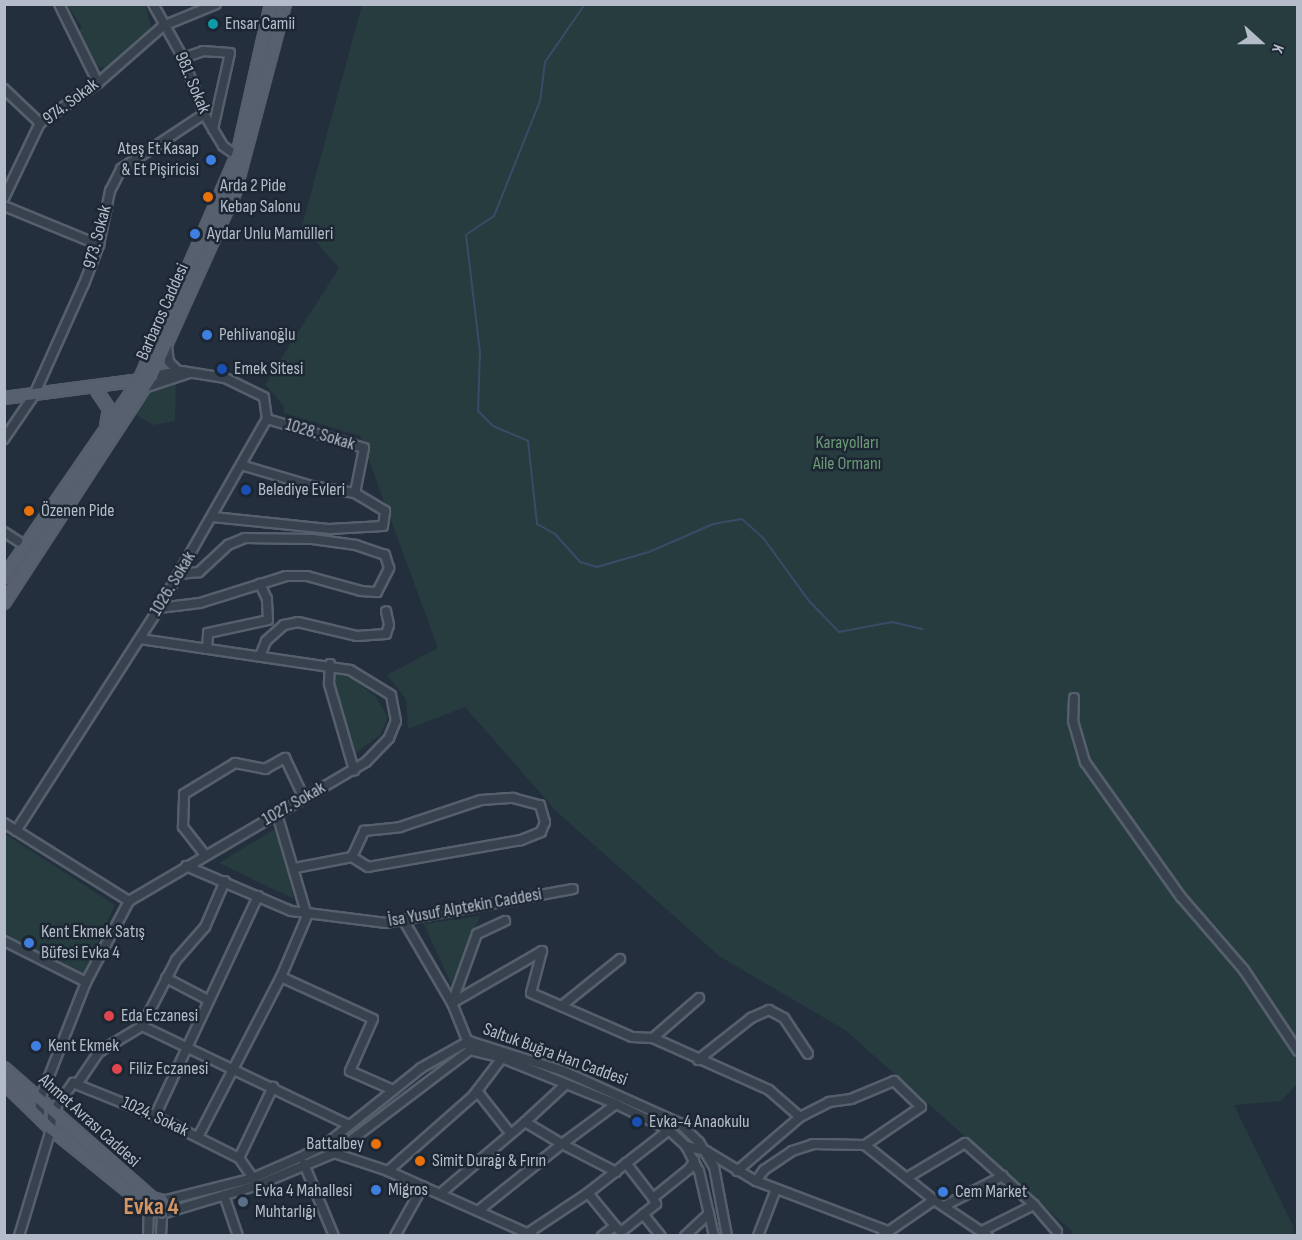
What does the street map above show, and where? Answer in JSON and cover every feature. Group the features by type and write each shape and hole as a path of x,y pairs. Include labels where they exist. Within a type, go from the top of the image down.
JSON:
{"main road":[{"name":"Barbaros Caddesi","path":"4,603 143,384 242,160 271,4"},
{"name":"Barbaros Caddesi","path":"152,376 242,160 285,4"},
{"path":"4,399 143,384 152,376"},
{"name":"Barbaros Caddesi","path":"4,577 132,391 143,384"},
{"path":"92,390 132,391"},
{"path":"92,390 109,409 105,429"},
{"name":"Ahmet Avrası Caddesi","path":"4,1068 150,1203"},
{"name":"Ahmet Avrası Caddesi","path":"4,1083 40,1114 51,1129 150,1203"},
{"path":"162,1214 163,1201"},
{"name":"Saltuk Buğra Han Caddesi","path":"150,1203 163,1201"},
{"path":"150,1203 162,1214"}],"street":[{"path":"59,4 98,83"},
{"name":"981. Sokak","path":"153,4 183,58 204,114 223,146 242,160"},
{"name":"974. Sokak","path":"4,198 40,123 98,83 164,26 216,4"},
{"path":"183,58 203,51 230,53 213,129"},
{"path":"4,89 40,123"},
{"name":"973. Sokak","path":"4,439 34,395 99,245 110,191 121,169 204,114"},
{"path":"4,206 99,245"},
{"path":"167,343 169,362 178,371"},
{"path":"152,376 178,371 225,378 252,389 264,397 267,419"},
{"path":"143,384 189,373"},
{"name":"1026. Sokak","path":"16,831 159,608 267,419"},
{"name":"1028. Sokak","path":"267,419 364,448 355,493"},
{"path":"213,517 330,529 383,526 385,511 355,493 312,486 241,465"},
{"path":"4,532 18,541"},
{"path":"159,608 200,603 260,584 307,576 361,591 377,592 389,568 385,555 356,545 312,539 245,538 228,545 198,572 179,574"},
{"path":"207,649 208,633 268,620 267,599 260,584"},
{"path":"260,656 266,640 284,625 298,622 357,636 386,634 389,625 386,611"},
{"name":"1027. Sokak","path":"129,901 354,770 377,753 389,738 397,713 390,695 382,688 350,670 330,664 140,639"},
{"path":"330,664 329,684 354,770"},
{"path":"1074,698 1073,721 1085,762 1181,897 1244,970 1298,1051"},
{"path":"205,855 183,827 184,794 235,763 265,769 285,758 304,798"},
{"path":"295,868 352,857 368,867 521,840 541,831 544,812 540,806 513,798 481,801 400,827 364,831 352,857"},
{"path":"198,1137 235,1070 281,977 307,916 295,868 277,814"},
{"path":"4,823 129,901 86,982 40,1099 40,1114"},
{"name":"İsa Yusuf Alptekin Caddesi","path":"186,867 307,916 404,921 573,889"},
{"path":"19,1236 51,1129 52,1113 73,1083 78,1083 99,1052 142,1026 166,978 205,927 225,881"},
{"path":"155,1116 190,1046 208,1000 258,896"},
{"path":"404,921 452,1003 470,1046"},
{"path":"452,1003 477,934 505,921"},
{"path":"4,941 86,982"},
{"path":"452,1003 542,951 531,993 564,1004 632,1037 653,1038 769,1090 800,1117"},
{"path":"564,1004 620,958"},
{"path":"281,977 373,1019 351,1071 393,1090"},
{"path":"166,978 208,1000"},
{"path":"653,1038 699,998"},
{"path":"698,1060 751,1018 769,1010 784,1018 808,1054"},
{"path":"142,1026 190,1046 349,1125"},
{"name":"Saltuk Buğra Han Caddesi","path":"470,1046 616,1104 669,1130 686,1146 694,1160 714,1236"},
{"name":"Saltuk Buğra Han Caddesi","path":"163,1201 255,1181 306,1167 334,1153 470,1046"},
{"name":"Saltuk Buğra Han Caddesi","path":"162,1214 224,1195 325,1144 421,1068 470,1046 518,1055 618,1094 679,1123 706,1151 714,1167 728,1236"},
{"path":"388,1171 477,1090 502,1058"},
{"path":"737,1171 800,1117 829,1102 852,1099 894,1081 921,1107 865,1145 813,1144 792,1151 764,1170 756,1181"},
{"name":"1024. Sokak","path":"78,1083 155,1116 239,1158 255,1181"},
{"path":"441,1193 566,1084"},
{"path":"239,1158 273,1087"},
{"path":"477,1090 510,1133"},
{"path":"478,1211 616,1104"},
{"path":"525,1122 616,1172"},
{"path":"325,1144 334,1153 388,1171 531,1234 669,1130"},
{"path":"908,1177 965,1143 1034,1205 1057,1231"},
{"path":"865,1145 934,1200 985,1233 1034,1205"},
{"path":"686,1146 706,1151 756,1181 884,1233 934,1200"},
{"path":"301,1157 334,1236"},
{"path":"653,1198 690,1168 694,1160"},
{"path":"588,1193 621,1232 656,1204 626,1163"},
{"path":"944,1206 1003,1176"},
{"path":"395,1236 423,1186"},
{"path":"758,1236 776,1189"},
{"path":"224,1195 238,1236"},
{"path":"148,1236 150,1203"},
{"path":"161,1236 162,1214"},
{"path":"643,1214 661,1236"},
{"path":"685,1236 710,1214"},
{"path":"602,1236 615,1226"}],"green space":[{"path":"67,5 145,5 151,26 146,38 105,68 96,67 77,33 82,27"},
{"name":"Karayolları Aile Ormanı","path":"362,5 1297,5 1297,1084 1281,1101 1234,1105 1294,1228 1292,1235 1072,1235 1073,1232 845,1030 719,956 557,812 465,707 408,729 406,699 387,675 438,648 360,436 284,413 283,405 265,384 339,268 302,226"},
{"path":"176,381 175,421 153,425 133,413 151,385"},
{"path":"335,672 352,679 375,696 388,717 380,735 355,754 333,685"},
{"path":"275,829 284,850 294,899 219,863"},
{"path":"5,834 115,905 83,975 5,936"},
{"path":"480,916 451,984 424,924"}],"waterway":[{"path":"585,4 545,62 540,101 494,216 466,235 480,352 478,411 493,426 528,441 537,524 555,534 580,562 597,567 649,552 713,524 742,519 764,539 809,601 839,632 892,622 922,629"}],"place":[{"name":"Ensar Camii","path":"213,24"},
{"name":"Ateş Et Kasap & Et Pişiricisi","path":"211,160"},
{"name":"Arda 2 Pide Kebap Salonu","path":"208,197"},
{"name":"Aydar Unlu Mamülleri","path":"195,234"},
{"name":"Pehlivanoğlu","path":"207,335"},
{"name":"Emek Sitesi","path":"222,369"},
{"name":"Belediye Evleri","path":"246,490"},
{"name":"Özenen Pide","path":"29,511"},
{"name":"Kent Ekmek Satış Büfesi Evka 4","path":"29,943"},
{"name":"Eda Eczanesi","path":"109,1016"},
{"name":"Kent Ekmek","path":"36,1046"},
{"name":"Filiz Eczanesi","path":"117,1069"},
{"name":"Evka-4 Anaokulu","path":"637,1122"},
{"name":"Battalbey","path":"376,1144"},
{"name":"Simit Durağı & Fırın","path":"420,1161"},
{"name":"Migros","path":"376,1190"},
{"name":"Cem Market","path":"943,1192"},
{"name":"Evka 4 Mahallesi Muhtarlığı","path":"243,1202"}],"district":[{"name":"Evka 4","path":"151,1207"}]}
